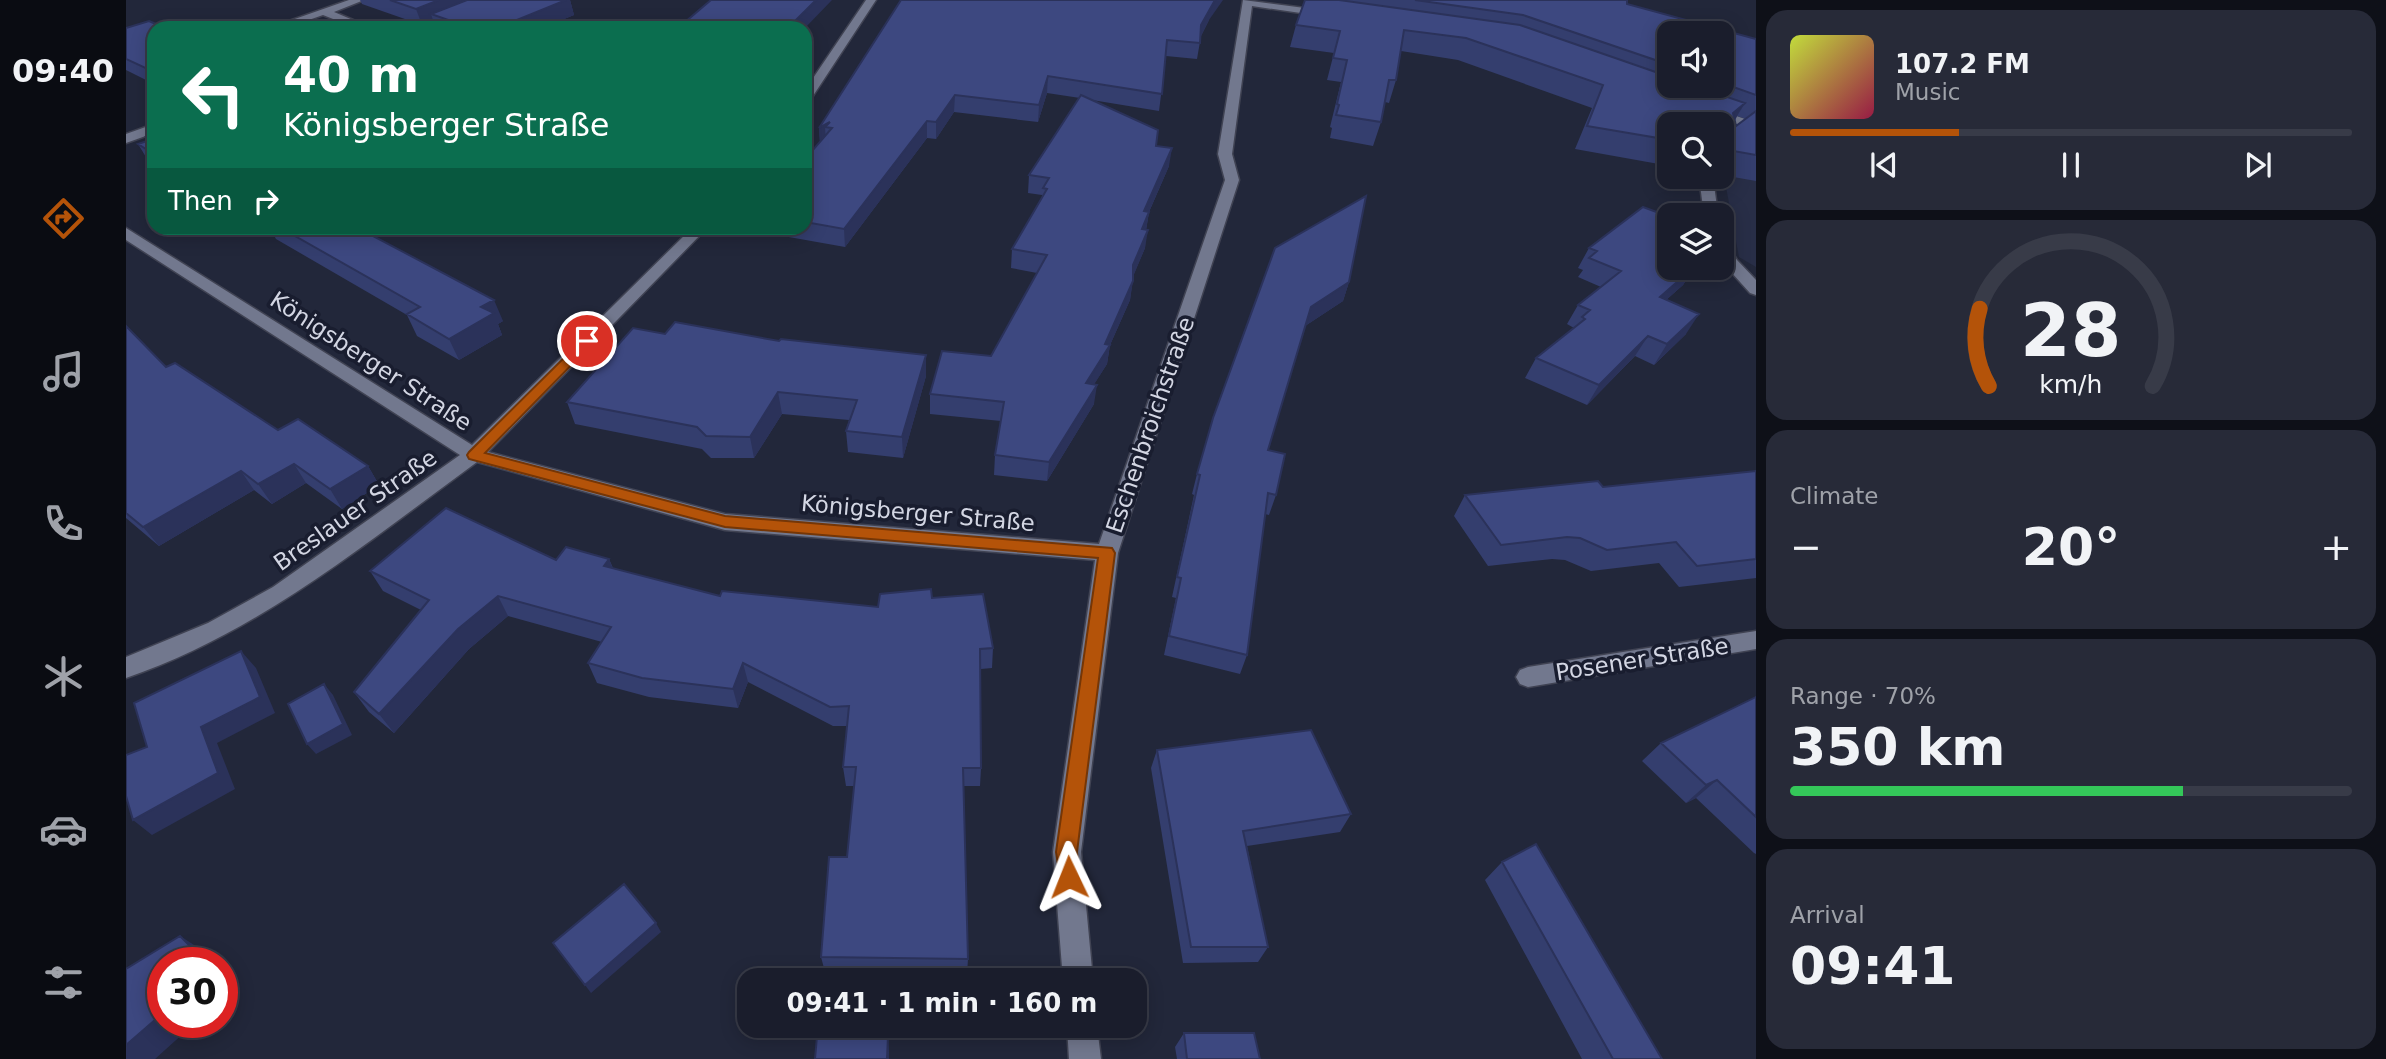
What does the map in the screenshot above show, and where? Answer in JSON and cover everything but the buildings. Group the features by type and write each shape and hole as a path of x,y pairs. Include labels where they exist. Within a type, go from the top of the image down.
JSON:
{"street":[{"path":"296,21 359,0"},
{"path":"446,21 499,0"},
{"path":"812,89 872,0"},
{"path":"1247,1 1340,16"},
{"name":"Eschenbroichstraße","path":"1077,968 1067,852 1107,553 1232,180 1225,154 1247,1"},
{"path":"324,12 348,21"},
{"path":"1695,105 1714,112"},
{"path":"1734,120 1746,124 1734,134"},
{"path":"126,138 147,130"},
{"name":"Königsberger Straße","path":"126,233 474,455 725,522 1107,553"},
{"name":"Breslauer Straße","path":"126,668 215,629 281,593 474,455 693,235"},
{"path":"1734,266 1756,290"},
{"name":"Posener Straße","path":"1528,677 1756,640"},
{"path":"1083,1038 1086,1059"}],"shaded area":[{"path":"1756,147 1756,267 1739,257 1734,230 1734,203 1729,203 1726,189 1734,189 1734,155"}],"route":[{"path":"587,341 474,455 725,522 1107,553 1067,852 1069,877"}]}
